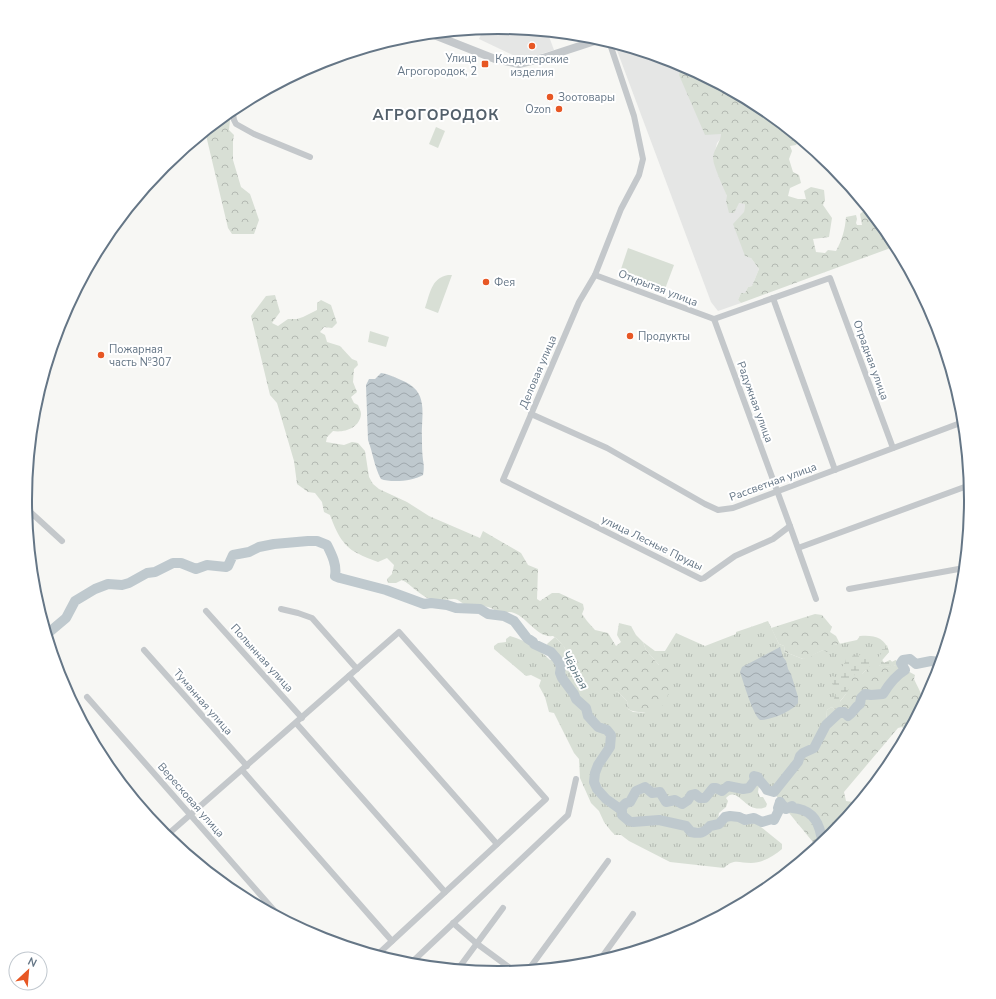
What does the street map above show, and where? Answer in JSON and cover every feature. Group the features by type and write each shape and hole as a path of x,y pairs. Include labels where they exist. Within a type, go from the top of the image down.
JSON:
{"street":[{"path":"439,37 495,59 519,64 591,42"},
{"name":"Деловая улица","path":"503,480 579,302 595,275 621,209 639,175 643,160 634,116 611,47"},
{"path":"233,116 236,124 254,134 310,157"},
{"name":"Открытая улица","path":"595,275 714,319"},
{"name":"Отрадная улица","path":"773,298 830,278 893,448"},
{"path":"714,319 773,298 835,470"},
{"name":"Радужная улица","path":"714,319 790,526"},
{"name":"Рассветная улица","path":"531,414 608,448 711,508 718,510 733,508 958,424"},
{"name":"улица Лесные Пруды","path":"503,480 701,579 735,556 773,539 790,526"},
{"path":"798,548 964,487"},
{"path":"32,514 62,541"},
{"path":"790,526 816,599"},
{"path":"849,590 958,569"},
{"path":"281,609 312,618 357,669"},
{"name":"Полынная улица","path":"206,611 302,718"},
{"path":"171,832 400,632 546,799 381,951"},
{"name":"Туманная улица","path":"144,650 392,941"},
{"path":"349,676 497,844"},
{"name":"Вересковая улица","path":"87,697 270,906"},
{"path":"296,723 445,892"},
{"path":"416,958 568,816 576,779"},
{"path":"532,965 608,861"},
{"path":"461,964 503,908"},
{"path":"605,953 633,914"},
{"path":"453,923 476,943 507,966"}],"shaded area":[{"path":"481,34 528,34 549,36 554,50 528,58 519,58 479,39"},
{"path":"616,48 648,58 685,73 721,134 721,138 717,143 713,159 727,196 739,203 745,204 744,212 751,258 759,269 752,286 748,287 745,293 741,293 738,300 741,303 718,311 711,302"}],"green space":[{"path":"680,71 731,96 757,112 797,143 796,145 790,146 792,151 789,159 793,172 799,175 801,183 790,188 788,196 798,199 806,199 804,191 811,187 824,190 825,200 823,205 832,218 829,237 813,239 816,252 825,253 828,250 836,251 843,235 846,217 856,215 857,225 862,225 860,214 864,211 890,248 741,303 738,300 741,293 745,293 748,287 752,286 759,269 751,258 745,256 733,224 744,212 745,204 739,203 734,213 729,213 726,201 727,196 713,160 721,134 705,135 679,75"},
{"path":"230,118 229,130 234,135 233,160 241,187 250,194 259,220 254,234 232,234 228,228 206,136"},
{"path":"436,127 445,131 438,148 429,144"},
{"path":"628,248 674,265 665,289 620,272"},
{"path":"452,275 438,313 425,308 432,287 438,279"},
{"path":"275,295 280,312 272,323 278,326 288,319 297,319 317,310 317,303 321,300 331,305 337,323 332,328 324,327 320,332 325,335 327,342 340,346 352,359 357,361 358,365 354,369 353,382 357,392 351,397 354,403 358,405 361,414 360,419 355,426 351,428 342,431 333,431 327,437 326,442 344,445 352,442 358,443 365,451 369,477 373,484 379,489 407,502 429,516 480,538 483,531 521,553 528,565 538,569 537,599 540,601 552,593 559,593 583,604 584,609 582,614 587,621 595,630 608,633 616,646 621,642 617,635 619,623 631,626 636,635 643,642 646,650 659,665 665,666 670,672 667,700 658,711 650,715 628,709 627,701 618,692 612,691 609,695 587,684 578,674 566,650 558,640 553,636 547,636 537,631 524,619 514,613 499,613 492,608 467,605 456,599 433,600 422,595 402,580 396,583 388,583 387,579 392,574 394,565 387,558 378,562 352,550 343,542 330,515 324,512 322,502 315,493 308,492 297,484 294,461 277,403 270,395 251,316 266,296"},
{"path":"370,331 389,337 386,347 368,342"},
{"path":"815,614 822,615 832,627 830,632 836,636 840,644 834,645 834,650 827,652 823,650 810,658 803,659 785,652 784,646 779,644 771,628"},
{"path":"768,621 779,644 784,646 785,652 803,659 834,645 857,640 860,636 870,636 878,638 885,643 889,652 882,660 884,663 890,660 892,662 896,660 897,665 883,667 879,665 865,670 840,701 827,710 826,725 814,748 800,756 798,762 774,792 767,790 758,777 754,776 759,785 758,792 760,797 763,797 767,804 766,807 759,809 753,807 734,795 730,795 726,798 728,801 726,807 719,813 718,819 710,825 719,824 725,817 730,816 739,817 745,820 756,819 761,827 782,844 782,849 772,857 759,862 734,862 724,868 670,862 629,841 621,835 615,835 604,822 599,811 591,803 580,778 579,759 574,753 554,713 549,712 545,697 539,686 541,680 531,675 526,676 494,649 494,646 498,643 506,642 506,639 510,636 532,645 550,660 557,659 559,656 548,647 547,644 555,637 563,645 582,680 618,692 627,701 628,709 633,712 647,713 659,665 646,650 643,642 655,651 665,651 676,633 705,646 736,634 736,632"},
{"path":"887,645 889,652 882,660 884,663 890,660 892,662 896,660 897,665 883,667 879,665 871,665 862,674 855,674 851,678 848,691 840,701 840,707 835,709 831,707 835,696 836,687 832,684 831,677 838,678 843,670 841,668 846,659 851,659 853,655 858,656 861,654 867,654 875,660 881,654 882,649 885,649 885,646"},
{"path":"871,665 879,665 883,667 897,665 915,675 914,679 921,694 904,729 902,727 898,728 844,792 846,801 852,802 828,829 813,842 780,802 774,792 798,762 800,756 814,748 826,725 827,710 831,707 835,709 847,692 855,674 862,674"}],"water":[{"path":"381,373 410,385 416,390 420,397 423,412 422,446 424,468 423,475 414,479 391,481 381,479 377,469 368,440 366,385 369,379 375,379"},
{"path":"780,647 791,674 798,697 798,703 780,715 770,719 760,720 751,705 740,672 742,667"}],"waterway":[{"name":"Чёрная","path":"51,630 66,618 75,601 95,589 108,584 122,585 129,583 147,573 155,572 173,563 181,563 196,569 207,565 226,567 228,566 233,555 249,552 259,547 274,544 317,541 327,545 335,564 335,576 386,590 424,604 431,603 456,608 480,609 488,614 504,616 514,621 527,638 534,644 551,652 561,666 560,673 562,678 576,699 586,708 588,716 598,727 607,730 611,735 610,747 598,765 594,782 597,789 606,799 620,809 626,803 630,802 636,791 645,787 652,793 660,792 666,802 675,800 682,804 688,800 691,795 695,794 700,798 705,798 713,788 722,791 728,786 743,789 749,788 755,780 754,776 758,777 767,790 774,792 798,762 800,756 814,748 826,725 840,712 844,712 848,716 850,715 860,704 861,698 865,694 883,694 892,680 905,670 901,663 903,660 910,659 916,664 935,661"},
{"path":"780,802 786,809 792,806 792,808 804,810 812,816 818,824 821,835"},
{"path":"620,809 622,811 622,815 629,821 659,820 686,826 691,832 699,833 704,832 710,826 719,824 725,817 730,816 739,817 745,820 754,818 762,822 772,819 774,820 779,810 778,808 780,802"}],"place":[{"name":"Кондитерские изделия","path":"532,46"},
{"name":"Улица Агрогородок, 2","path":"485,64"},
{"name":"Зоотовары","path":"550,97"},
{"name":"Ozon","path":"559,109"},
{"name":"Фея","path":"486,282"},
{"name":"Продукты","path":"630,336"},
{"name":"Пожарная часть №307","path":"101,355"}],"district":[{"name":"АГРОГОРОДОК","path":"436,115"}]}
